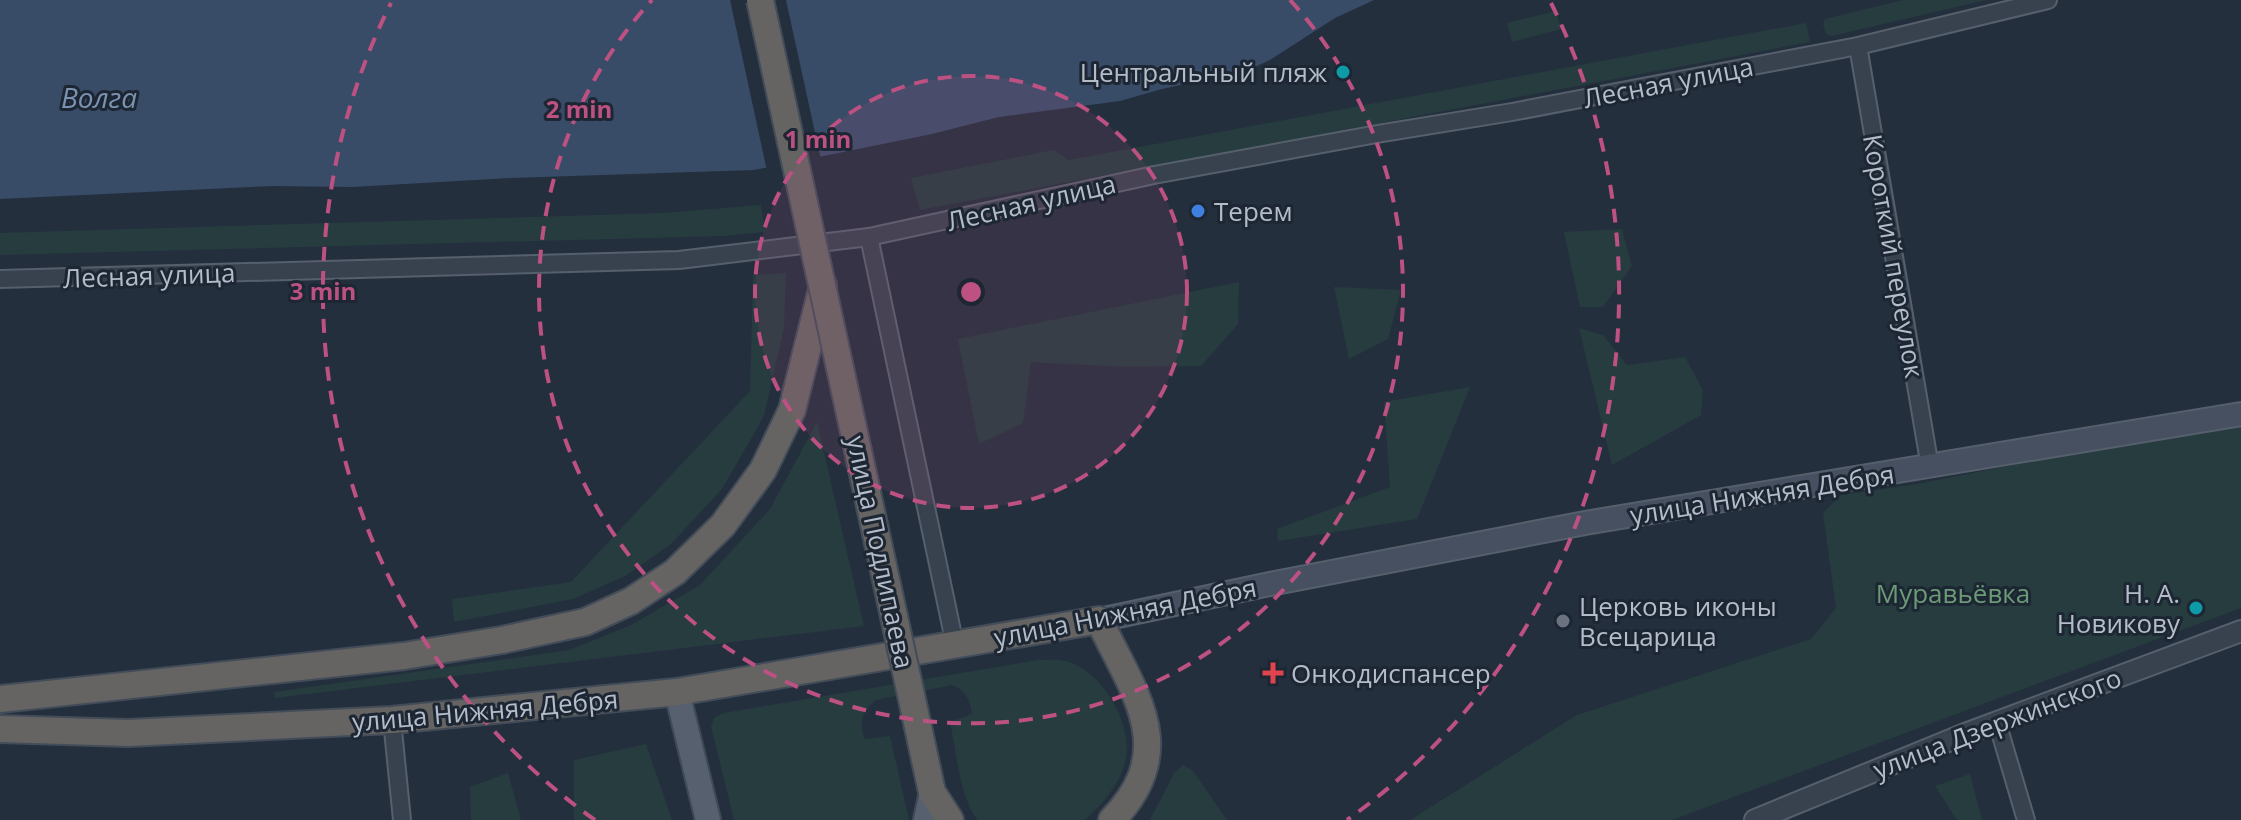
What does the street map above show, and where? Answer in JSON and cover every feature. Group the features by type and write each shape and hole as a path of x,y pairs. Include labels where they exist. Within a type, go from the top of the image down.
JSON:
{"highway":[{"name":"улица Подлипаева","path":"760,0 932,792"},
{"path":"0,699 404,656 585,622 631,601 675,572 723,525 763,470 792,410 823,285"},
{"path":"1099,620 1145,714 1148,733 1147,753 1139,782 1112,820"},
{"name":"улица Нижняя Дебря","path":"0,729 158,732 392,720 677,692 1099,620"},
{"path":"932,792 950,820"}],"main road":[{"name":"улица Нижняя Дебря","path":"1099,620 1585,523 2241,414"},
{"path":"677,692 708,820"},
{"path":"926,820 932,792"},
{"name":"улица Подлипаева","path":"932,792 938,820"}],"street":[{"name":"Лесная улица","path":"0,279 679,260 869,237 1154,175 1528,109 1858,46 2048,0"},
{"name":"Короткий переулок","path":"1858,46 1930,467"},
{"path":"869,237 955,645"},
{"name":"улица Дзержинского","path":"1755,820 1997,722 2241,631"},
{"path":"392,720 402,820"},
{"path":"1997,722 2026,820"}],"green space":[{"path":"1903,0 1986,0 1832,36 1826,34 1825,19"},
{"path":"1556,11 1561,29 1512,42 1507,23"},
{"path":"1806,23 1810,42 920,210 911,178 1054,150 1069,160"},
{"path":"761,205 765,232 724,236 0,255 0,233 664,213"},
{"path":"1622,229 1632,266 1603,307 1580,307 1564,232"},
{"path":"786,273 784,328 764,416 722,489 670,545 625,576 573,599 454,622 452,599 571,582 750,391 753,275"},
{"path":"1239,282 1238,324 1201,366 1126,367 1031,362 1023,423 979,444 958,339"},
{"path":"1334,287 1401,290 1388,339 1349,359"},
{"path":"1579,328 1603,335 1627,365 1685,357 1703,390 1701,415 1612,465"},
{"path":"1470,387 1417,519 1278,541 1277,529 1390,487 1384,402"},
{"name":"Муравьёвка","path":"2241,420 2241,608 1672,820 1410,820 1577,715 1811,639 1836,608 1823,513 1841,495 1917,484"},
{"path":"817,422 864,626 275,698 274,692 569,650 631,625 700,585 770,509"},
{"path":"1038,660 1069,662 1081,668 1104,688 1120,715 1127,744 1120,776 1105,800 1085,820 978,820 963,787 950,722 972,714 964,693 952,685 876,700 863,717 864,739 890,736 909,820 734,820 711,727 714,718 724,713"},
{"path":"646,744 672,820 574,820 574,760"},
{"path":"1183,765 1193,771 1227,820 1150,820 1174,773"},
{"path":"508,773 521,820 471,820 470,787"},
{"path":"1970,774 1982,820 1957,820 1935,786"}],"water":[{"name":"Волга","path":"0,0 1374,0 1335,18 1270,60 1248,70 1120,101 999,117 932,134 754,170 352,187 272,186 0,199"}],"pier":[{"path":"730,0 786,0 821,160 767,171"}],"place":[{"name":"Центральный пляж","path":"1343,72"},
{"name":"Терем","path":"1198,211"},
{"name":"Н. А. Новикову","path":"2196,608"},
{"name":"Церковь иконы Всецарица","path":"1563,621"},
{"name":"Онкодиспансер","path":"1273,673"}]}
